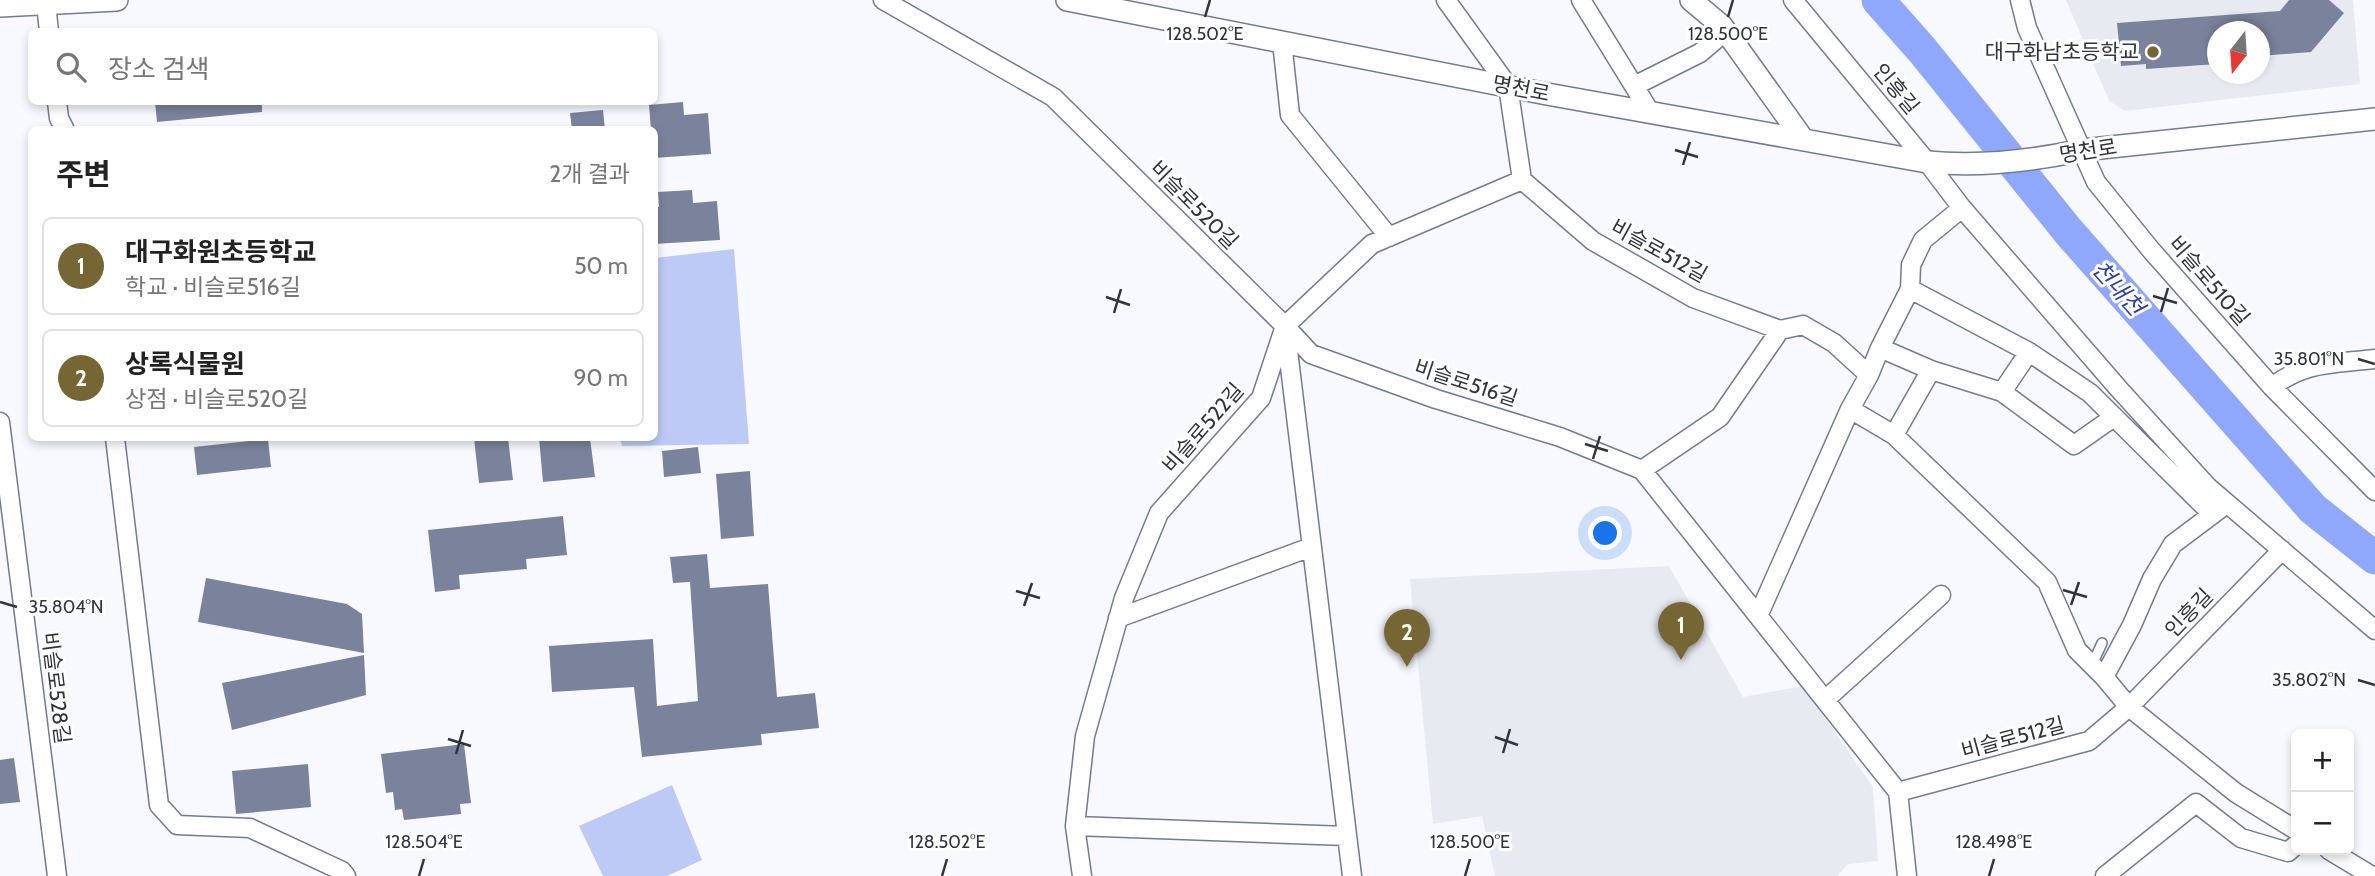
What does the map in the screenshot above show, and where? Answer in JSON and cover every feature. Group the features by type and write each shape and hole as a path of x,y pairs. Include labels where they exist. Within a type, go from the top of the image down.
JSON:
{"street":[{"path":"11,3 117,0"},
{"name":"비슬로520길","path":"883,0 1053,97 1285,326"},
{"name":"명천로","path":"1068,0 1508,86 1956,165 2375,119"},
{"path":"1446,0 1508,86 1522,180"},
{"path":"1581,0 1650,112"},
{"path":"1691,0 1726,31 1803,139"},
{"name":"인흥길","path":"1793,0 1962,208 2208,488 2220,508"},
{"name":"비슬로510길","path":"2020,0 2027,28 2096,182 2151,250 2272,387 2375,491"},
{"path":"46,3 49,28"},
{"path":"1634,86 1700,53 1726,31"},
{"path":"1282,42 1290,116 1389,237"},
{"path":"57,105 63,126"},
{"name":"비슬로522길","path":"1082,876 1074,826 1086,736 1124,598 1159,513 1261,398 1285,326 1372,244 1522,180"},
{"name":"비슬로512길","path":"1522,180 1593,241 1693,298 1780,330 1803,325 1834,343 1869,375"},
{"path":"1758,616 1850,409 1910,289 1911,265 1923,240 1962,208"},
{"name":"인흥길","path":"1910,289 2029,352 2108,410 2220,508 2282,550 2375,630"},
{"path":"1285,326 1352,876"},
{"name":"비슬로516길","path":"1285,326 1311,354 1436,399 1560,437 1642,470 1898,792"},
{"path":"1642,470 1720,418 1780,330"},
{"path":"1880,348 1931,370 2001,391 2074,445 2108,410 2118,388"},
{"path":"2001,391 2029,352"},
{"path":"2272,387 2287,375 2304,367 2375,359"},
{"path":"1895,435 1931,370"},
{"path":"1850,409 1895,435 2047,582 2077,650 2129,707 2236,793 2291,827"},
{"name":"비슬로528길","path":"0,422 57,876"},
{"path":"115,441 159,805 177,825 250,828 342,871 346,876"},
{"name":"인흥길","path":"2098,671 2132,625 2152,579 2173,544 2220,508"},
{"path":"1118,618 1311,547"},
{"name":"인흥길","path":"2129,707 2282,550"},
{"path":"1825,700 1941,595"},
{"name":"비슬로512길","path":"1898,792 2089,741 2129,707"},
{"path":"1898,792 1907,876"},
{"path":"2105,876 2196,803 2241,838 2288,852 2291,849"},
{"path":"1074,826 1346,836"},
{"path":"2337,855 2371,876"}],"lane":[{"path":"2098,671 2102,643"}],"shaded area":[{"name":"대구화남초등학교","path":"2066,0 2353,0 2360,84 2125,111 2109,101"},
{"path":"734,249 749,444 622,446 621,441 658,441 658,258"},
{"path":"1669,566 1743,697 1803,686 1873,787 1878,861 1848,864 1837,876 1495,876 1482,816 1433,824 1410,579"},
{"path":"672,785 702,860 667,876 603,876 579,826"}],"building":[{"path":"2289,0 2329,0 2344,13 2311,52 2270,55 2270,21 2207,21 2207,65 2146,69 2146,64 2121,66 2117,23 2280,11"},
{"path":"683,102 684,115 708,113 711,154 658,158 658,126 651,126 649,105"},
{"path":"155,105 262,105 262,112 157,122"},
{"path":"603,110 605,126 572,126 570,113"},
{"path":"692,190 693,203 717,201 720,240 658,244 658,192"},
{"path":"268,441 271,467 197,475 194,447"},
{"path":"474,441 508,441 513,480 479,483"},
{"path":"539,441 590,441 595,477 543,482"},
{"path":"698,447 701,473 664,477 662,451"},
{"path":"750,471 754,536 721,539 716,474"},
{"path":"563,516 567,555 526,559 527,569 459,575 460,589 435,592 428,530"},
{"path":"707,554 710,588 768,584 777,697 815,693 819,728 761,734 762,745 642,757 634,687 552,692 549,646 653,639 657,706 698,701 690,582 673,583 670,557"},
{"path":"206,578 347,604 362,614 364,653 198,622"},
{"path":"364,655 366,695 232,730 222,683"},
{"path":"464,744 471,803 460,804 461,814 404,820 402,809 395,810 393,792 386,793 381,754"},
{"path":"14,758 20,802 0,804 0,760"},
{"path":"308,764 311,807 236,814 232,771"}],"waterway":[{"name":"천내천","path":"1878,0 1923,51 2068,231 2313,509 2375,558"}],"place":[{"name":"대구화남초등학교","path":"2153,52"},
{"name":"대구화원초등학교","path":"1681,660"},
{"name":"상록식물원","path":"1407,667"}]}
